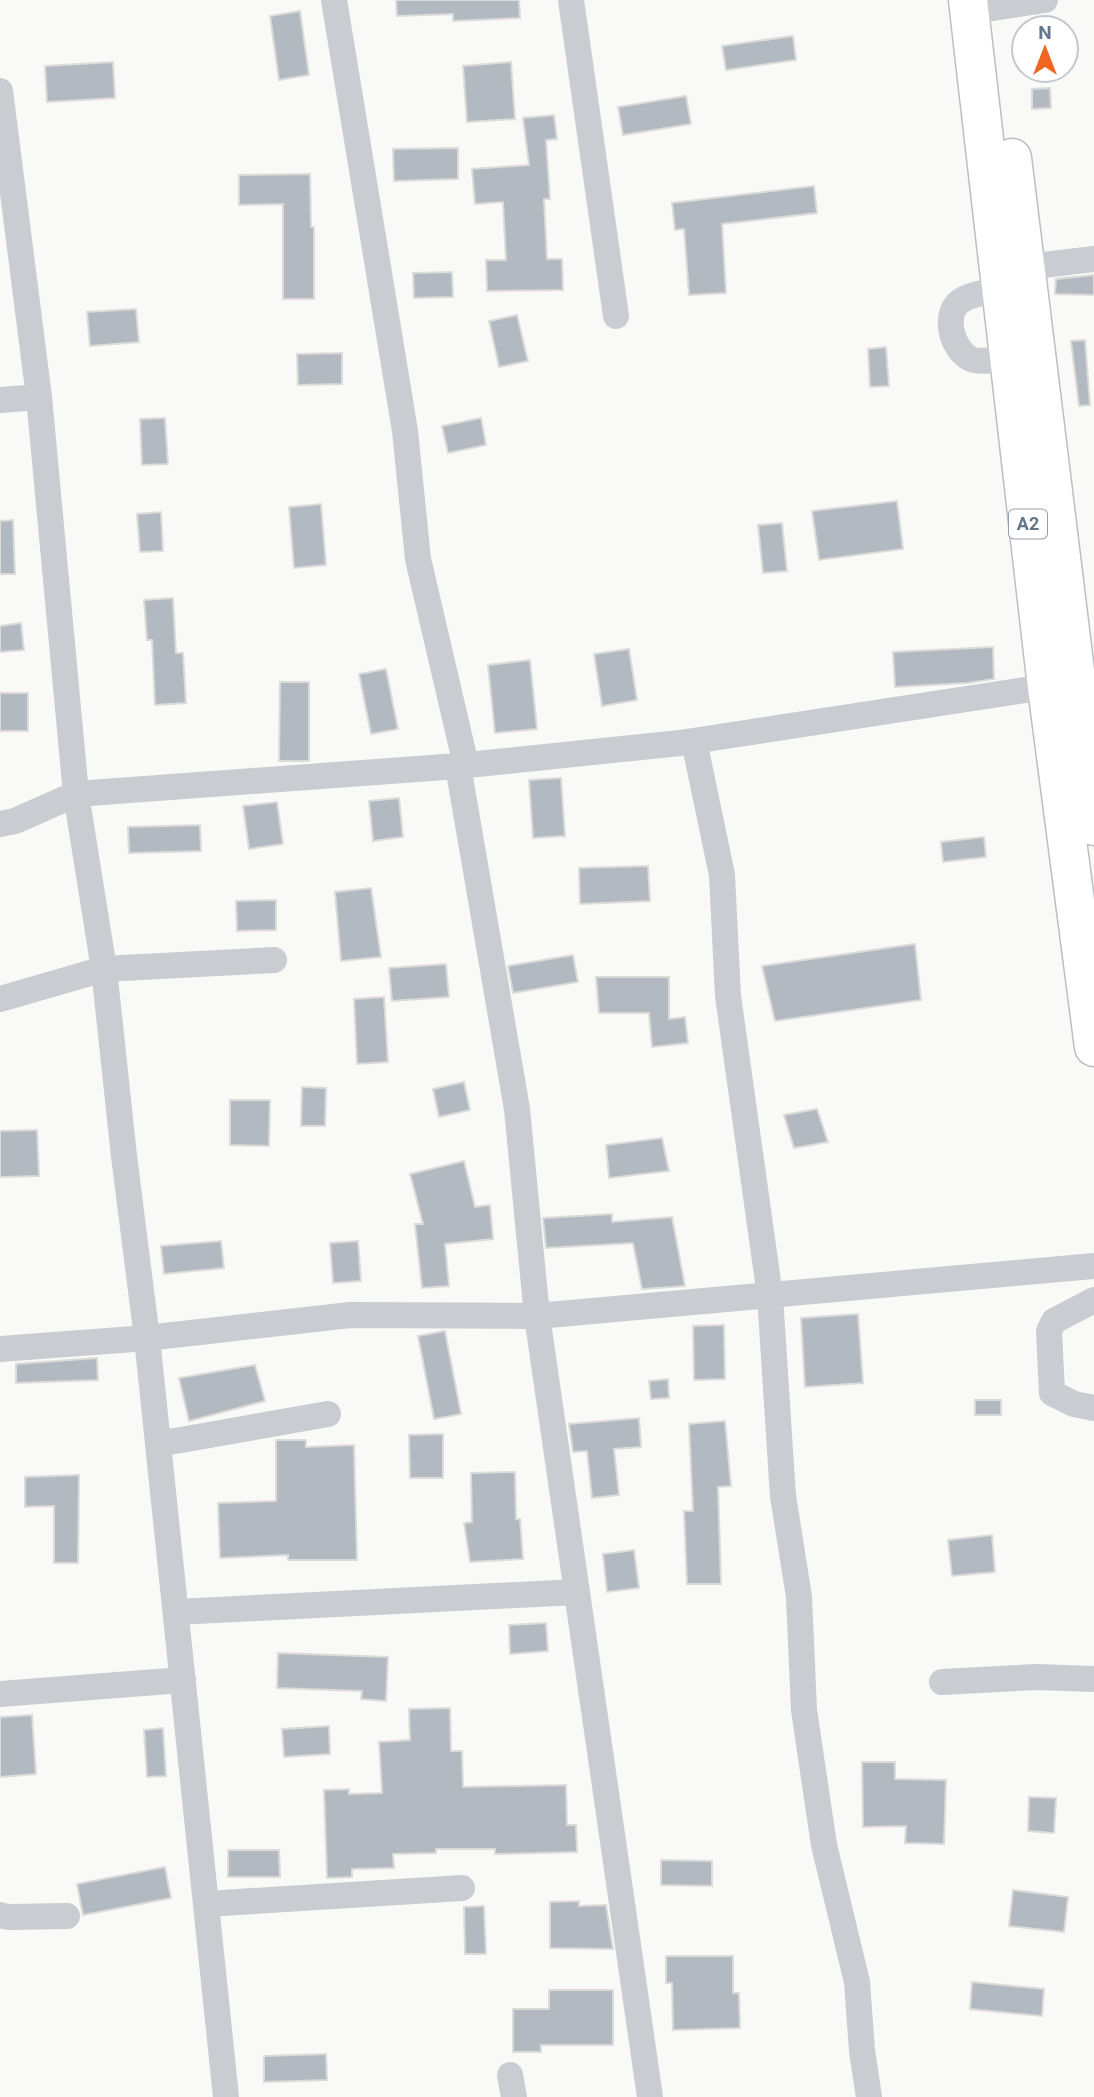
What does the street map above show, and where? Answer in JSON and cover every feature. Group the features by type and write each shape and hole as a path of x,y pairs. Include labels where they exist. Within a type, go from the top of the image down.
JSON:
{"highway":[{"name":"A2","path":"984,3 1062,685 1094,1047"},
{"name":"A2","path":"1014,278 1009,359 1062,685 1089,751 1094,826"}],"street":[{"path":"334,0 405,431 418,559 462,766 517,1109 537,1316 650,2097"},
{"path":"571,0 616,316"},
{"path":"984,3 1045,0"},
{"path":"0,91 39,397 76,794 104,968 147,1338 226,2097"},
{"path":"1009,359 973,360 958,350 951,329 954,309 962,299 1014,278 1094,259"},
{"path":"0,400 39,397"},
{"path":"0,824 15,821 76,794 462,766 694,741 1062,685"},
{"path":"694,741 722,875 728,996 770,1296 783,1496 799,1597 804,1710 824,1845 857,1982 862,2051 869,2097"},
{"path":"0,999 104,968 274,960"},
{"path":"0,1349 147,1338 349,1315 537,1316 1094,1266"},
{"path":"1094,1300 1054,1321 1049,1331 1052,1393 1074,1404 1094,1408"},
{"path":"158,1444 328,1414"},
{"path":"176,1612 577,1592"},
{"path":"942,1682 1035,1677 1094,1679"},
{"path":"0,1694 183,1680"},
{"path":"206,1904 462,1888"},
{"path":"0,1915 67,1916"}],"building":[{"path":"396,0 519,0 520,18 453,21 453,14 397,16"},
{"path":"300,11 309,75 279,80 270,16"},
{"path":"793,36 796,60 726,70 722,46"},
{"path":"113,62 115,98 47,102 45,66"},
{"path":"511,62 515,119 467,122 463,66"},
{"path":"1050,88 1051,108 1032,109 1032,89"},
{"path":"686,96 691,124 623,135 618,107"},
{"path":"554,115 557,139 546,140 550,199 544,199 547,259 562,259 563,290 487,291 486,260 506,260 503,202 475,204 472,169 529,165 523,118"},
{"path":"458,148 458,179 394,181 393,149"},
{"path":"310,174 311,227 314,227 314,299 283,299 283,204 239,205 239,175"},
{"path":"814,186 817,213 722,224 726,293 689,295 684,229 675,230 672,203"},
{"path":"452,272 453,297 414,298 413,273"},
{"path":"1094,275 1094,295 1055,294 1056,279"},
{"path":"136,309 139,342 90,346 87,312"},
{"path":"517,315 528,361 499,367 489,321"},
{"path":"1085,340 1090,405 1079,406 1071,341"},
{"path":"886,347 889,386 870,387 868,349"},
{"path":"342,353 342,384 298,385 297,354"},
{"path":"165,418 168,464 142,465 140,419"},
{"path":"481,418 486,445 448,453 442,426"},
{"path":"897,501 903,549 819,560 812,511"},
{"path":"321,504 326,565 294,568 289,507"},
{"path":"161,512 163,551 140,552 137,514"},
{"path":"13,520 15,574 0,574 0,521"},
{"path":"782,523 787,571 763,573 758,525"},
{"path":"173,598 176,653 183,653 186,703 155,705 152,640 147,640 144,600"},
{"path":"21,623 24,650 0,652 0,626"},
{"path":"993,647 994,679 895,687 893,652"},
{"path":"629,649 637,700 602,706 594,654"},
{"path":"530,660 537,729 495,733 488,665"},
{"path":"386,669 398,729 371,734 359,674"},
{"path":"280,682 309,682 309,761 279,761"},
{"path":"0,693 28,693 28,731 0,731"},
{"path":"561,778 565,836 533,838 529,780"},
{"path":"399,798 403,837 373,841 369,801"},
{"path":"277,802 283,844 249,849 243,806"},
{"path":"200,825 201,851 129,853 128,827"},
{"path":"984,837 986,857 943,862 941,842"},
{"path":"648,866 650,901 580,904 579,868"},
{"path":"371,888 381,957 341,961 335,892"},
{"path":"276,900 276,930 237,931 236,901"},
{"path":"915,944 921,1000 775,1021 762,966"},
{"path":"573,955 578,982 513,993 508,966"},
{"path":"446,964 449,997 392,1001 389,968"},
{"path":"596,977 669,977 669,1019 685,1017 688,1043 652,1047 649,1013 599,1013"},
{"path":"384,997 388,1062 357,1064 354,999"},
{"path":"464,1082 470,1110 439,1117 433,1089"},
{"path":"302,1087 326,1088 325,1126 301,1126"},
{"path":"230,1100 270,1100 269,1146 230,1145"},
{"path":"817,1109 828,1142 794,1148 784,1115"},
{"path":"37,1130 39,1176 0,1177 0,1131"},
{"path":"662,1138 669,1171 609,1178 606,1145"},
{"path":"464,1161 475,1207 490,1205 493,1239 445,1244 449,1286 422,1288 415,1224 423,1224 410,1174"},
{"path":"612,1214 612,1222 672,1217 685,1286 642,1289 633,1243 546,1248 543,1218"},
{"path":"221,1241 224,1268 164,1274 161,1246"},
{"path":"358,1241 361,1281 333,1283 330,1243"},
{"path":"858,1314 863,1383 805,1387 801,1318"},
{"path":"724,1325 725,1379 694,1380 693,1326"},
{"path":"445,1331 461,1414 434,1419 418,1336"},
{"path":"97,1358 98,1380 16,1383 16,1364"},
{"path":"255,1365 265,1401 189,1421 179,1378"},
{"path":"668,1379 669,1398 651,1399 649,1381"},
{"path":"975,1400 1001,1400 1001,1415 975,1415"},
{"path":"639,1418 641,1447 614,1449 619,1495 592,1498 587,1451 573,1452 569,1424"},
{"path":"725,1421 731,1486 718,1487 721,1584 687,1584 684,1511 693,1511 689,1424"},
{"path":"443,1434 443,1478 410,1478 409,1435"},
{"path":"276,1440 306,1440 306,1447 354,1445 357,1560 288,1560 288,1555 220,1558 218,1503 276,1501"},
{"path":"515,1472 516,1519 520,1519 523,1559 470,1562 464,1523 472,1522 471,1473"},
{"path":"79,1475 78,1563 54,1563 54,1506 25,1507 25,1477"},
{"path":"992,1535 995,1572 952,1576 948,1540"},
{"path":"634,1550 639,1588 607,1592 603,1554"},
{"path":"546,1623 548,1651 510,1654 509,1625"},
{"path":"278,1653 388,1657 386,1701 361,1699 362,1691 277,1688"},
{"path":"450,1708 451,1751 462,1751 463,1787 566,1785 567,1825 576,1825 577,1852 495,1854 495,1849 436,1849 436,1853 393,1854 394,1868 352,1869 352,1877 327,1878 324,1790 349,1789 349,1794 382,1793 379,1742 410,1740 409,1709"},
{"path":"32,1715 36,1774 0,1777 0,1717"},
{"path":"329,1726 330,1754 284,1757 282,1729"},
{"path":"163,1728 166,1776 147,1777 144,1730"},
{"path":"862,1762 895,1762 895,1779 946,1780 944,1844 905,1843 906,1826 863,1827"},
{"path":"1029,1797 1056,1798 1054,1833 1028,1831"},
{"path":"228,1850 279,1850 280,1877 228,1877"},
{"path":"661,1860 712,1861 712,1886 661,1885"},
{"path":"165,1867 171,1898 83,1915 77,1884"},
{"path":"1013,1890 1068,1897 1064,1932 1009,1926"},
{"path":"579,1901 579,1906 606,1905 613,1949 550,1948 550,1902"},
{"path":"484,1906 486,1954 465,1954 464,1907"},
{"path":"666,1956 733,1956 733,1993 739,1993 740,2028 673,2030 672,1983 666,1983"},
{"path":"972,1982 1044,1989 1042,2016 970,2009"},
{"path":"549,1990 613,1990 613,2045 541,2045 541,2052 513,2052 513,2009 549,2009"},
{"path":"326,2054 327,2080 264,2082 264,2056"}]}
